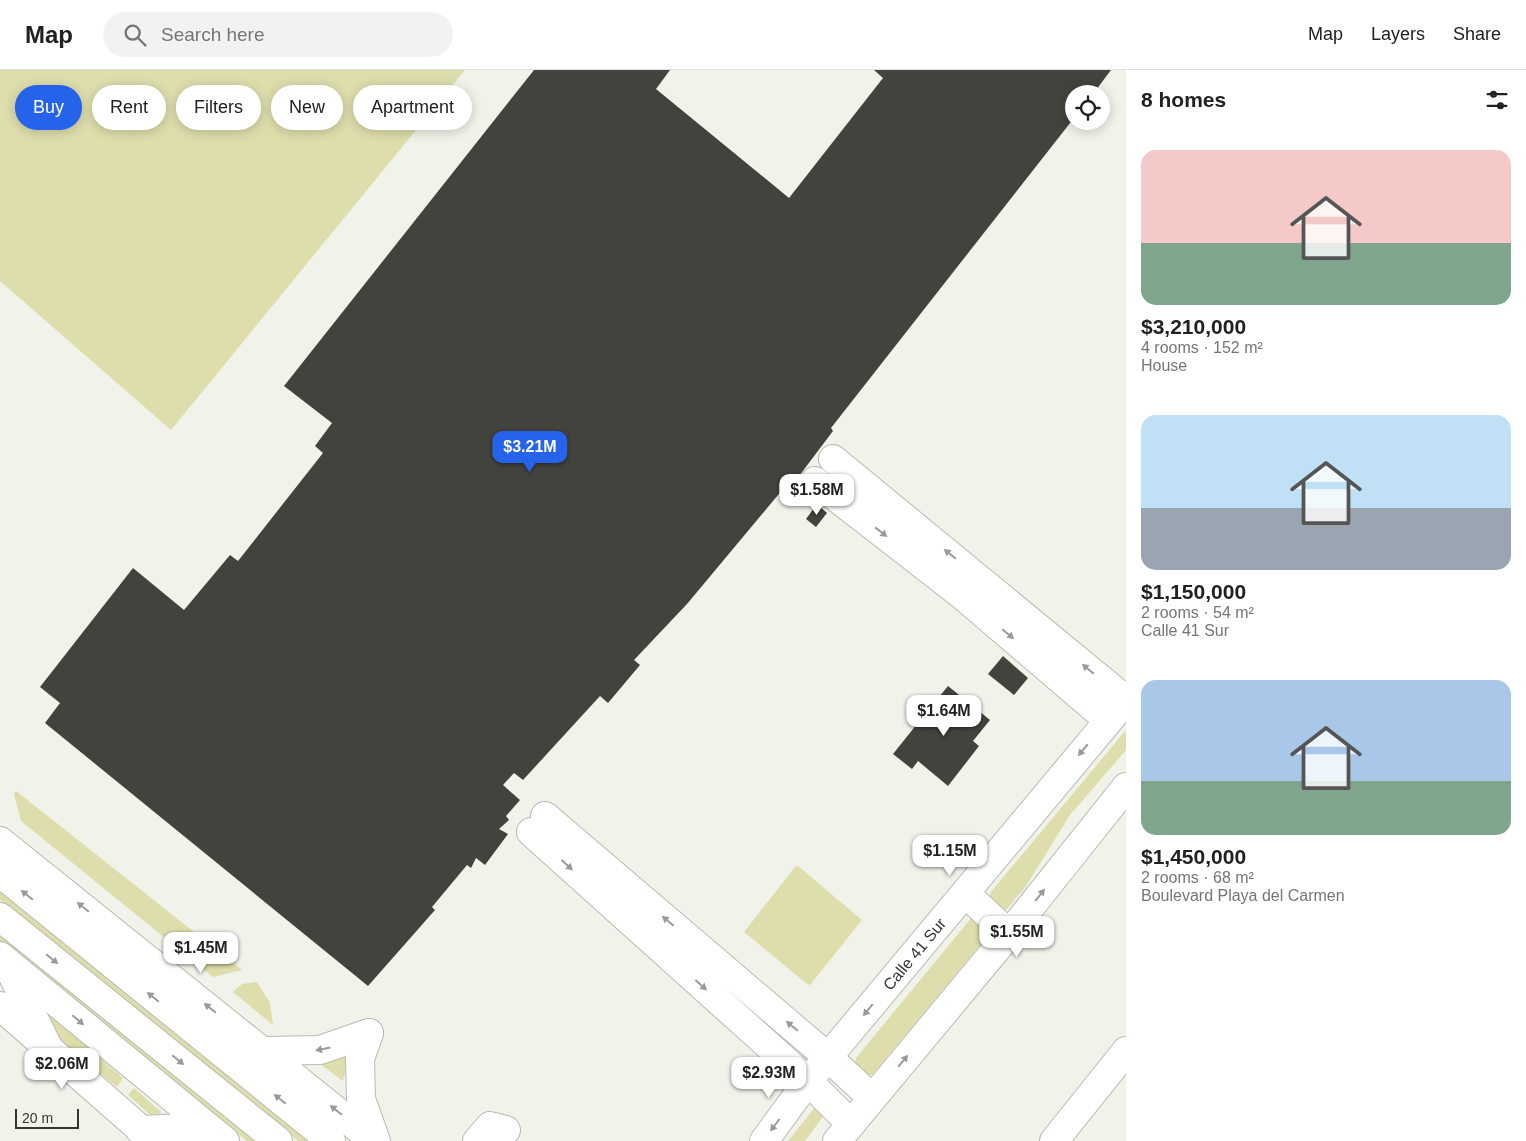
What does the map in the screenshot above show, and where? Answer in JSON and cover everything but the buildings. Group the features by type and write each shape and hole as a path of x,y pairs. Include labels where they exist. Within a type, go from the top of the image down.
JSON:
{"main road":[{"path":"833,459 970,586 1108,720"},
{"path":"815,481 970,586 1126,700"},
{"name":"Calle 41 Sur","path":"764,1141 808,1082 1126,700"},
{"path":"872,1098 829,1058 692,941 538,824 673,960 808,1082 844,1132 1009,934 1126,787"},
{"path":"0,841 375,1141"},
{"path":"0,874 331,1141"},
{"path":"965,893 1009,934"},
{"path":"0,917 278,1141"},
{"path":"673,960 692,941"},
{"path":"2,958 50,1051"},
{"path":"2,958 216,1134"},
{"path":"0,1006 147,1135 216,1134"},
{"path":"264,1051 320,1050 369,1033 360,1058 361,1098 375,1141"},
{"path":"1054,1141 1126,1051"},
{"path":"478,1141 490,1126 514,1136"}],"green space":[{"path":"0,70 465,70 453,85 353,85 353,130 416,130 171,430 0,281"},
{"path":"1126,730 1126,750 1070,815 1026,886 1006,910 1001,912 989,899 991,892"},
{"path":"16,791 242,970 213,977 21,821 14,794"},
{"path":"798,866 862,920 810,985 744,932 795,867"},
{"path":"0,890 311,1141 298,1141 0,900"},
{"path":"972,917 991,932 873,1074 867,1077 855,1064 856,1058"},
{"path":"0,930 261,1141 247,1141 0,941"},
{"path":"257,982 270,1003 273,1025 233,992 242,984"},
{"path":"33,999 90,1044 102,1060 123,1078 117,1087 52,1034"},
{"path":"350,1050 343,1081 316,1061"},
{"path":"134,1088 161,1112 155,1119 128,1095"},
{"path":"816,1106 825,1114 805,1141 788,1141"}]}
